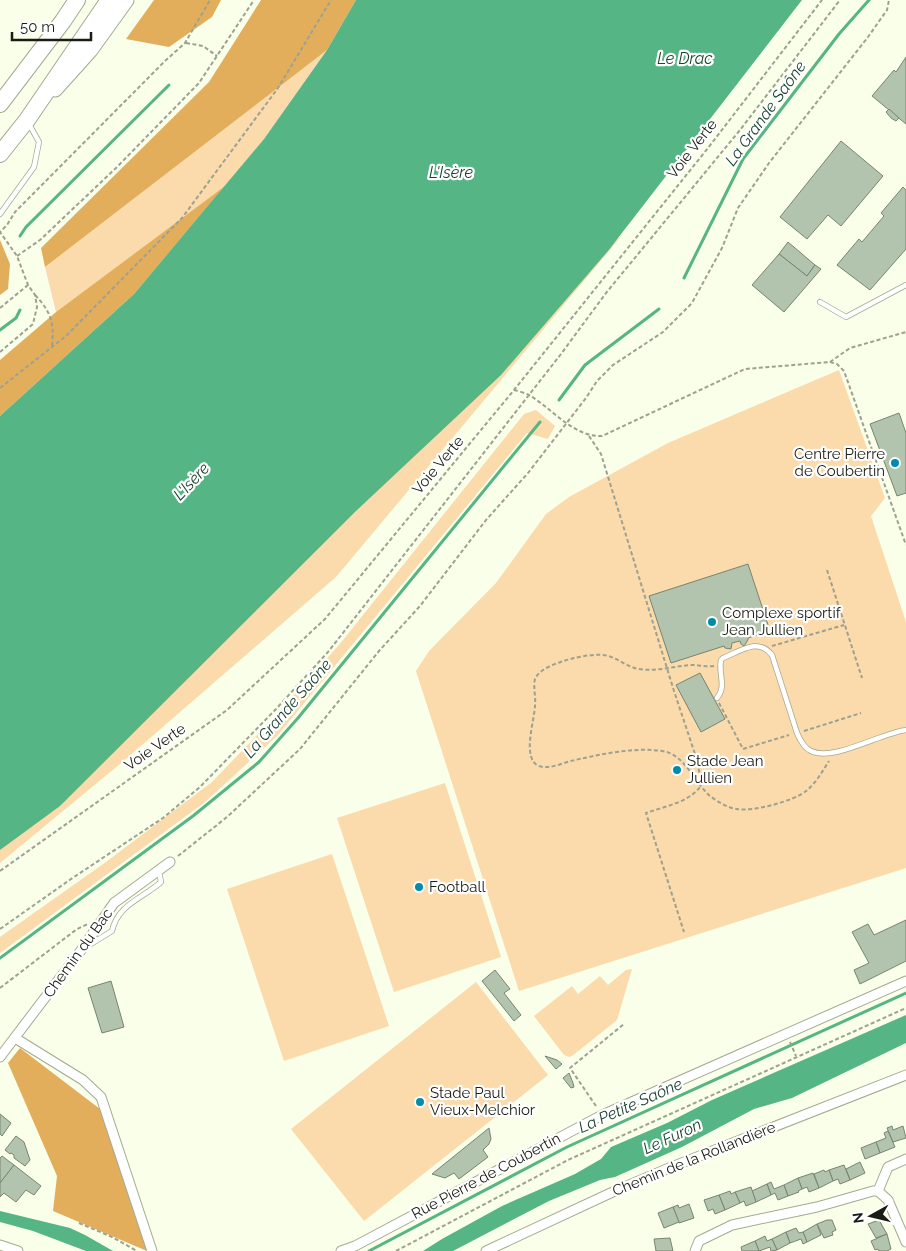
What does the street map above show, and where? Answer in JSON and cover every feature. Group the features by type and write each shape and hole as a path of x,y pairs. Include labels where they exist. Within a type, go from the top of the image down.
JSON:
{"highway":[{"path":"0,104 77,0"},
{"path":"25,123 109,0"},
{"path":"0,154 90,50 126,0"}],"street":[{"name":"Chemin du Bac","path":"0,1057 82,949 100,920 114,903 170,862"},
{"name":"Rue Pierre de Coubertin","path":"340,1251 364,1241 602,1115 906,981"},
{"path":"15,1038 83,1080 101,1097 152,1251"},
{"name":"Chemin de la Rollandière","path":"486,1251 634,1183 812,1110 906,1075"},
{"path":"878,1191 888,1167 906,1159"},
{"path":"695,1251 699,1241 732,1225 817,1207 873,1191 878,1191 888,1200 906,1242"},
{"path":"0,1245 18,1251"}],"lane":[{"path":"0,214 34,167 39,142 25,123"},
{"path":"820,302 846,317 906,285"},
{"path":"717,698 721,693 723,684 720,664 723,658 756,645 766,647 772,655 797,733 810,751 822,754 834,753 906,730"},
{"path":"82,949 112,931 114,921 121,910 161,882 159,871"}],"path":[{"path":"52,347 54,331 48,309 28,284 17,256 0,232 15,212 185,43 210,0"},
{"path":"17,256 40,240 116,168 199,84 254,0"},
{"path":"0,388 66,336 182,218 278,88 331,0"},
{"name":"Voie Verte","path":"0,871 227,710 325,619 514,390 708,148 822,0"},
{"path":"0,929 163,818 200,787 328,652 561,354 606,293 740,130 840,0"},
{"path":"170,862 227,817 300,749 379,651 420,606 486,520 528,473 597,382 613,365 664,332 692,303 722,248 738,208 769,162 868,37 887,10 889,0"},
{"path":"185,43 203,46 218,56"},
{"path":"0,308 28,284"},
{"path":"0,352 33,324 37,307 35,295"},
{"path":"830,362 850,348 906,332"},
{"path":"589,436 602,436 610,433 745,369 830,362 837,364 844,371 906,545"},
{"path":"514,390 528,394 566,423 589,436 601,454 698,763 701,786 695,794 684,800 646,812 684,932"},
{"path":"827,570 862,678"},
{"path":"766,647 787,643 844,625"},
{"path":"720,664 711,667 704,665 646,670 629,667 607,655 599,655 574,658 541,671 535,678 536,700 530,737 533,761 539,766 554,766 603,755 632,751 662,751 671,754 685,765 710,796 722,804 738,810 758,808 784,801 805,792 818,778 834,753"},
{"path":"717,698 743,749 861,713"},
{"path":"0,988 77,929 100,920"},
{"path":"396,1251 568,1160 906,1008"},
{"path":"602,1115 570,1068 624,1024"},
{"path":"788,1038 796,1057"},
{"path":"79,1223 112,1237 137,1251"}],"shaded area":[{"path":"154,0 221,0 212,17 169,47 126,39"},
{"path":"261,0 356,0 327,50 45,267 41,248 209,82"},
{"path":"327,50 264,139 225,186 56,312 45,267"},
{"path":"225,186 134,294 0,416 0,360 56,312"},
{"path":"624,233 336,577 120,764 0,863 0,820 446,405"},
{"path":"0,240 10,264 8,289 0,295"},
{"name":"Stade Jean Jullien","path":"839,370 885,498 871,516 906,622 906,868 519,991 416,671 429,651 496,583 546,514 569,497 668,443"},
{"path":"536,410 555,426 548,439 527,433 277,736 205,802 0,953 0,937 106,862 212,782 339,645 524,414"},
{"name":"Football","path":"445,783 501,957 394,992 337,818"},
{"path":"332,854 389,1026 284,1061 227,889"},
{"path":"632,969 617,1020 572,1056 564,1055 534,1016 572,986 578,994 600,976 608,985 626,970"},
{"name":"Stade Paul Vieux-Melchior","path":"476,982 548,1075 364,1221 291,1129"},
{"path":"20,1048 100,1109 147,1251 53,1211 57,1176 8,1063"}],"water":[{"name":"L'Isère","path":"356,0 802,0 608,251 501,375 356,511 60,806 0,850 0,416 134,294 264,139 327,50"},
{"name":"Le Furon","path":"906,1015 906,1043 792,1098 754,1109 682,1147 615,1177 600,1180 549,1201 453,1251 423,1251 502,1206 575,1174 601,1159 611,1147 667,1123 712,1100"},
{"path":"0,1211 70,1228 113,1251 86,1251 33,1231 0,1222"}],"building":[{"path":"906,57 906,124 872,96 894,70 896,72"},
{"path":"889,109 899,118 896,121 886,112"},
{"path":"841,141 883,176 841,226 828,215 807,239 780,217"},
{"path":"903,187 906,190 906,249 870,290 837,265 859,239 862,242 884,216 881,213"},
{"path":"788,242 815,265 807,276 779,254"},
{"path":"779,254 807,276 815,265 821,269 784,312 752,285"},
{"name":"Centre Pierre de Coubertin","path":"899,413 906,433 906,493 897,496 870,424"},
{"name":"Complexe sportif Jean Jullien","path":"748,564 770,631 748,638 744,646 740,641 732,643 731,649 724,646 671,663 649,596"},
{"path":"700,673 725,719 701,732 676,685"},
{"path":"906,920 906,961 860,984 854,970 869,963 852,932 868,924 874,935"},
{"path":"495,970 510,989 504,993 521,1015 514,1021 482,981"},
{"path":"111,981 124,1027 102,1033 88,988"},
{"path":"545,1056 557,1060 562,1064 556,1069"},
{"path":"569,1073 574,1087 571,1088 563,1078"},
{"path":"0,1114 11,1123 2,1136 0,1134"},
{"path":"892,1126 893,1130 903,1126 906,1138 893,1142 887,1128"},
{"path":"489,1128 491,1139 483,1150 488,1157 459,1179 454,1173 445,1178 432,1174"},
{"path":"888,1131 895,1147 880,1153 876,1142 886,1138 884,1133"},
{"path":"16,1136 24,1142 30,1160 25,1166 14,1158 14,1155 5,1150"},
{"path":"876,1142 880,1153 865,1159 861,1148"},
{"path":"2,1156 14,1165 0,1183 0,1158"},
{"path":"860,1162 865,1173 850,1180 846,1169"},
{"path":"14,1165 41,1186 34,1195 26,1190 16,1202 4,1193 0,1197 0,1183"},
{"path":"844,1165 850,1180 840,1184 838,1179 833,1181 829,1170"},
{"path":"824,1170 825,1172 829,1170 833,1181 819,1188 814,1174"},
{"path":"813,1173 819,1188 809,1192 807,1187 802,1189 798,1178"},
{"path":"798,1178 802,1189 788,1196 784,1185"},
{"path":"771,1182 774,1189 784,1185 788,1196 778,1200 775,1193 771,1195 767,1184"},
{"path":"767,1184 771,1195 756,1202 752,1191"},
{"path":"751,1187 756,1202 746,1206 744,1201 740,1203 735,1192"},
{"path":"730,1191 731,1194 735,1192 740,1203 725,1210 719,1195"},
{"path":"719,1195 725,1210 715,1214 713,1209 708,1211 704,1200"},
{"path":"689,1204 694,1218 679,1223 673,1207 678,1205 679,1208"},
{"path":"673,1207 679,1222 664,1228 658,1213"},
{"path":"832,1220 836,1230 832,1232 833,1235 824,1238 817,1224"},
{"path":"879,1220 887,1234 876,1238 868,1224"},
{"path":"817,1224 821,1235 807,1242 803,1232"},
{"path":"796,1228 799,1233 803,1232 807,1242 803,1244 801,1239 790,1243 786,1232"},
{"path":"786,1232 790,1243 777,1250 772,1239"},
{"path":"887,1234 891,1249 887,1251 875,1250 871,1241"},
{"path":"765,1236 767,1241 772,1239 777,1250 771,1251 770,1247 759,1251 755,1241"},
{"path":"670,1238 673,1251 656,1251 654,1239"},
{"path":"755,1241 759,1251 742,1251 741,1247"}],"waterway":[{"name":"La Grande Saône","path":"684,278 743,159 839,34 869,0"},
{"path":"20,236 26,227 169,85"},
{"name":"La Grande Saône","path":"559,400 585,365 659,309"},
{"path":"0,330 16,318 20,310"},
{"name":"La Grande Saône","path":"0,958 193,816 259,762 298,718 540,422"},
{"name":"La Petite Saône","path":"369,1251 567,1147 906,993"}],"place":[{"name":"Centre Pierre de Coubertin","path":"895,463"},
{"name":"Complexe sportif Jean Jullien","path":"712,622"},
{"name":"Stade Jean Jullien","path":"677,770"},
{"name":"Football","path":"419,887"},
{"name":"Stade Paul Vieux-Melchior","path":"420,1102"}],"water label":[{"name":"Le Drac","path":"685,58"}]}
